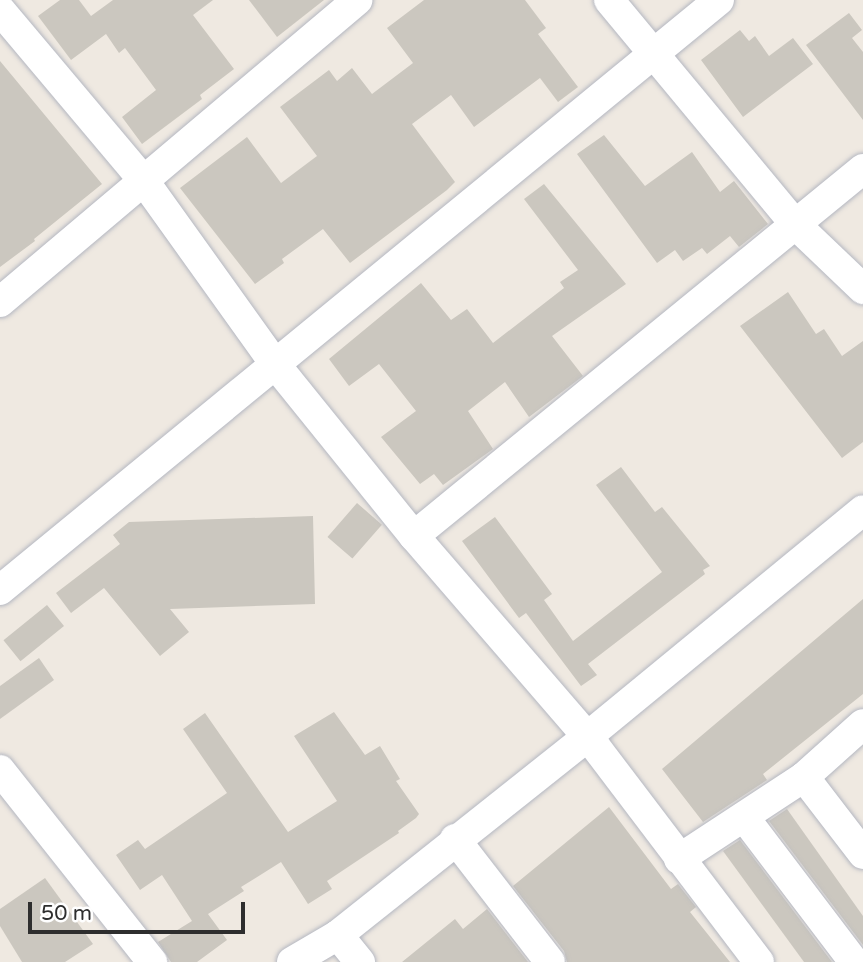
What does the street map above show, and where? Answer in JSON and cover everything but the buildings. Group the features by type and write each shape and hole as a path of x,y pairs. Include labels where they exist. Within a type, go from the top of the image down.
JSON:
{"street":[{"path":"0,302 358,0"},
{"path":"610,0 796,225 863,289"},
{"path":"0,590 719,0"},
{"path":"5,9 144,181 275,365 414,536 587,737 759,962"},
{"path":"414,536 863,169"},
{"path":"292,962 338,935 455,839 587,737 863,510"},
{"path":"679,859 804,777 863,724"},
{"path":"0,770 152,962"},
{"path":"804,777 863,854"},
{"path":"744,817 854,962"},
{"path":"455,839 551,962"},
{"path":"338,935 360,962"}]}
